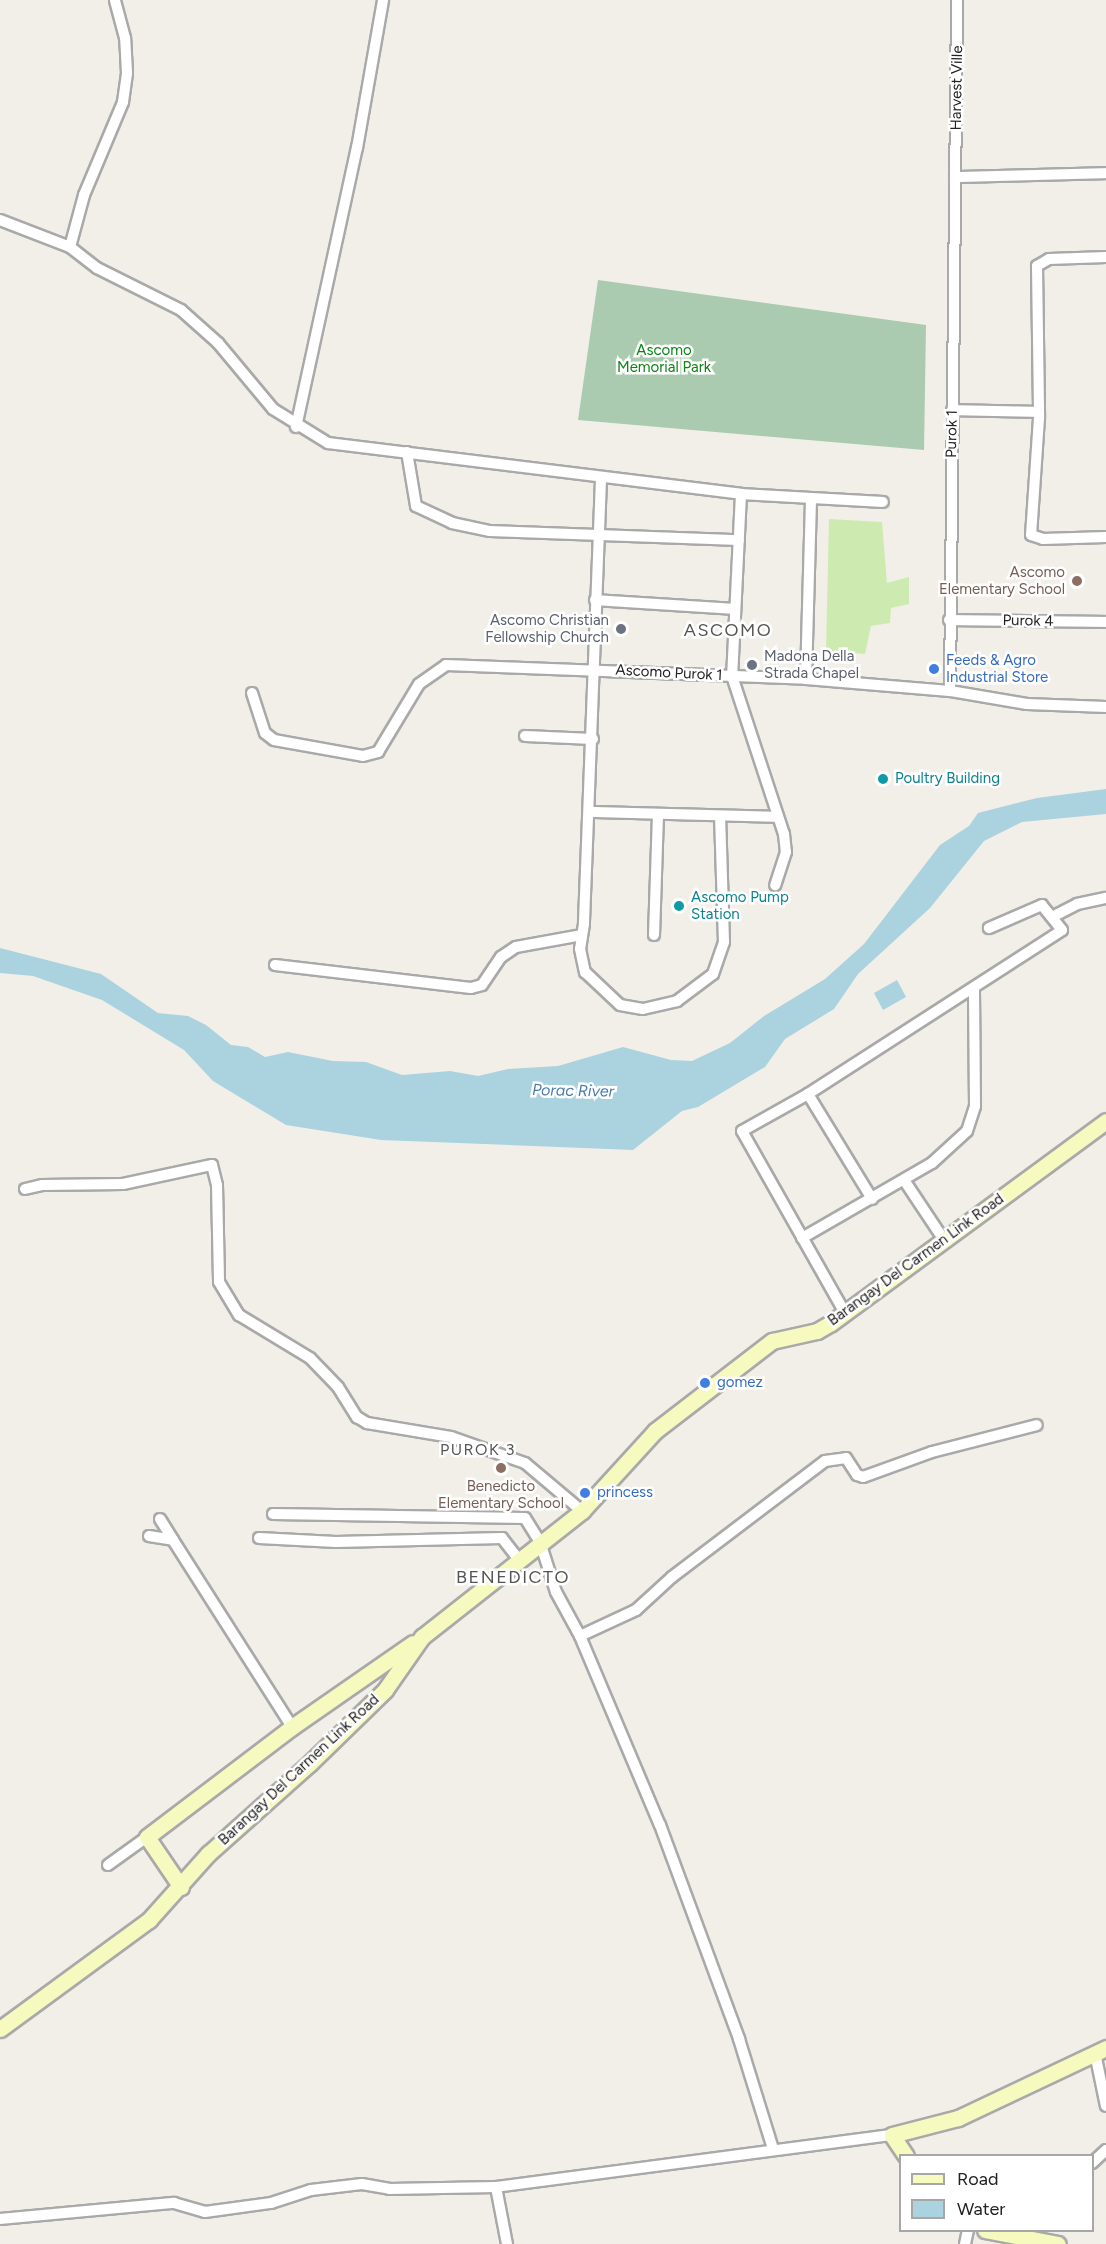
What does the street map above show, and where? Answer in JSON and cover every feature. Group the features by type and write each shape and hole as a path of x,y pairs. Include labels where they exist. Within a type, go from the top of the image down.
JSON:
{"street":[{"path":"70,247 84,195 123,102 127,73 125,38 115,0"},
{"path":"296,426 357,148 383,0"},
{"name":"Harvest Ville","path":"955,177 957,0"},
{"path":"955,177 1106,173"},
{"name":"Purok 1","path":"950,691 955,177"},
{"path":"0,220 70,247 97,268 181,310 208,333 258,395 296,426 328,443 602,479 741,494 883,502"},
{"path":"1106,257 1049,259 1037,266 1038,412 1031,535 1043,539 1106,537"},
{"path":"952,410 1038,412"},
{"path":"408,452 416,506 452,523 490,531 597,537 739,540"},
{"path":"602,479 597,537 596,670 590,812 580,962 585,972 620,1005 643,1009 677,1001 699,988 713,974 724,942 720,817"},
{"path":"741,494 732,676 778,817 786,852 775,885"},
{"path":"806,679 811,498"},
{"path":"596,600 735,609"},
{"name":"Purok 4","path":"949,620 1106,622"},
{"name":"Ascomo Purok 1","path":"252,693 265,733 274,740 371,755 378,752 419,684 446,665 806,679 950,691 1027,704 1106,707"},
{"path":"525,736 593,739"},
{"path":"590,812 778,817"},
{"path":"654,935 658,814"},
{"path":"1052,917 1077,904 1106,898"},
{"path":"845,1313 742,1131 808,1094 1062,930 1042,905 988,928"},
{"path":"275,965 471,988 482,986 489,971 516,947 582,935"},
{"path":"802,1238 872,1199 958,1142 971,1120 976,1082 974,988"},
{"path":"808,1094 872,1199"},
{"name":"Barangay Del Carmen Link Road","path":"0,2029 149,1920 181,1887 208,1854 309,1764 385,1690 422,1637 582,1511 655,1431 755,1352 784,1336 817,1331 845,1313 1106,1121"},
{"path":"25,1190 42,1185 123,1184 212,1165 217,1194 219,1282 239,1315 310,1358 338,1387 357,1418 368,1423 451,1437 514,1458 582,1511"},
{"path":"904,1179 944,1240"},
{"path":"580,1636 636,1610 672,1577 825,1461 846,1458 857,1475 863,1477 932,1452 1037,1425"},
{"path":"273,1514 525,1518 540,1542 556,1592 580,1636 660,1825 739,2039 773,2149"},
{"path":"160,1520 292,1727"},
{"path":"149,1536 173,1540"},
{"path":"259,1538 336,1542 502,1538 519,1560"},
{"path":"108,1864 292,1727 422,1637"},
{"path":"147,1837 181,1887"},
{"path":"0,2219 174,2203 205,2212 271,2203 311,2190 362,2184 388,2189 496,2187 892,2135 958,2118 1100,2051 1106,2106"},
{"path":"892,2135 905,2154"},
{"path":"1094,2161 1106,2150"},
{"path":"496,2187 507,2244"},
{"path":"1006,2232 1037,2235 1058,2244"}],"green space":[{"name":"Ascomo Memorial Park","path":"598,280 926,325 924,450 578,420"},
{"path":"829,519 882,522 887,583 909,577 909,604 891,608 890,623 871,626 865,654 826,651"}],"water":[{"name":"Porac River","path":"1106,789 1106,814 1022,822 984,841 930,908 858,974 834,1009 785,1039 765,1067 698,1107 682,1111 633,1150 381,1140 286,1125 213,1081 184,1050 102,1000 33,976 0,973 0,948 101,974 158,1013 188,1016 206,1025 231,1045 248,1047 265,1057 288,1052 333,1061 366,1062 402,1075 450,1071 478,1076 508,1069 558,1066 623,1047 671,1060 692,1061 730,1043 764,1016 825,979 864,944 940,845 969,826 978,813 1037,798"},
{"path":"897,980 906,997 883,1010 874,993"}],"place":[{"name":"Ascomo Elementary School","path":"1077,581"},
{"name":"Ascomo Christian Fellowship Church","path":"621,629"},
{"name":"Madona Della Strada Chapel","path":"752,665"},
{"name":"Feeds & Agro Industrial Store","path":"934,669"},
{"name":"Poultry Building","path":"883,779"},
{"name":"Ascomo Pump Station","path":"679,906"},
{"name":"gomez","path":"705,1383"},
{"name":"Benedicto Elementary School","path":"501,1468"},
{"name":"princess","path":"585,1493"}],"district":[{"name":"ASCOMO","path":"728,630"},
{"name":"PUROK 3","path":"478,1450"},
{"name":"BENEDICTO","path":"513,1577"}]}
